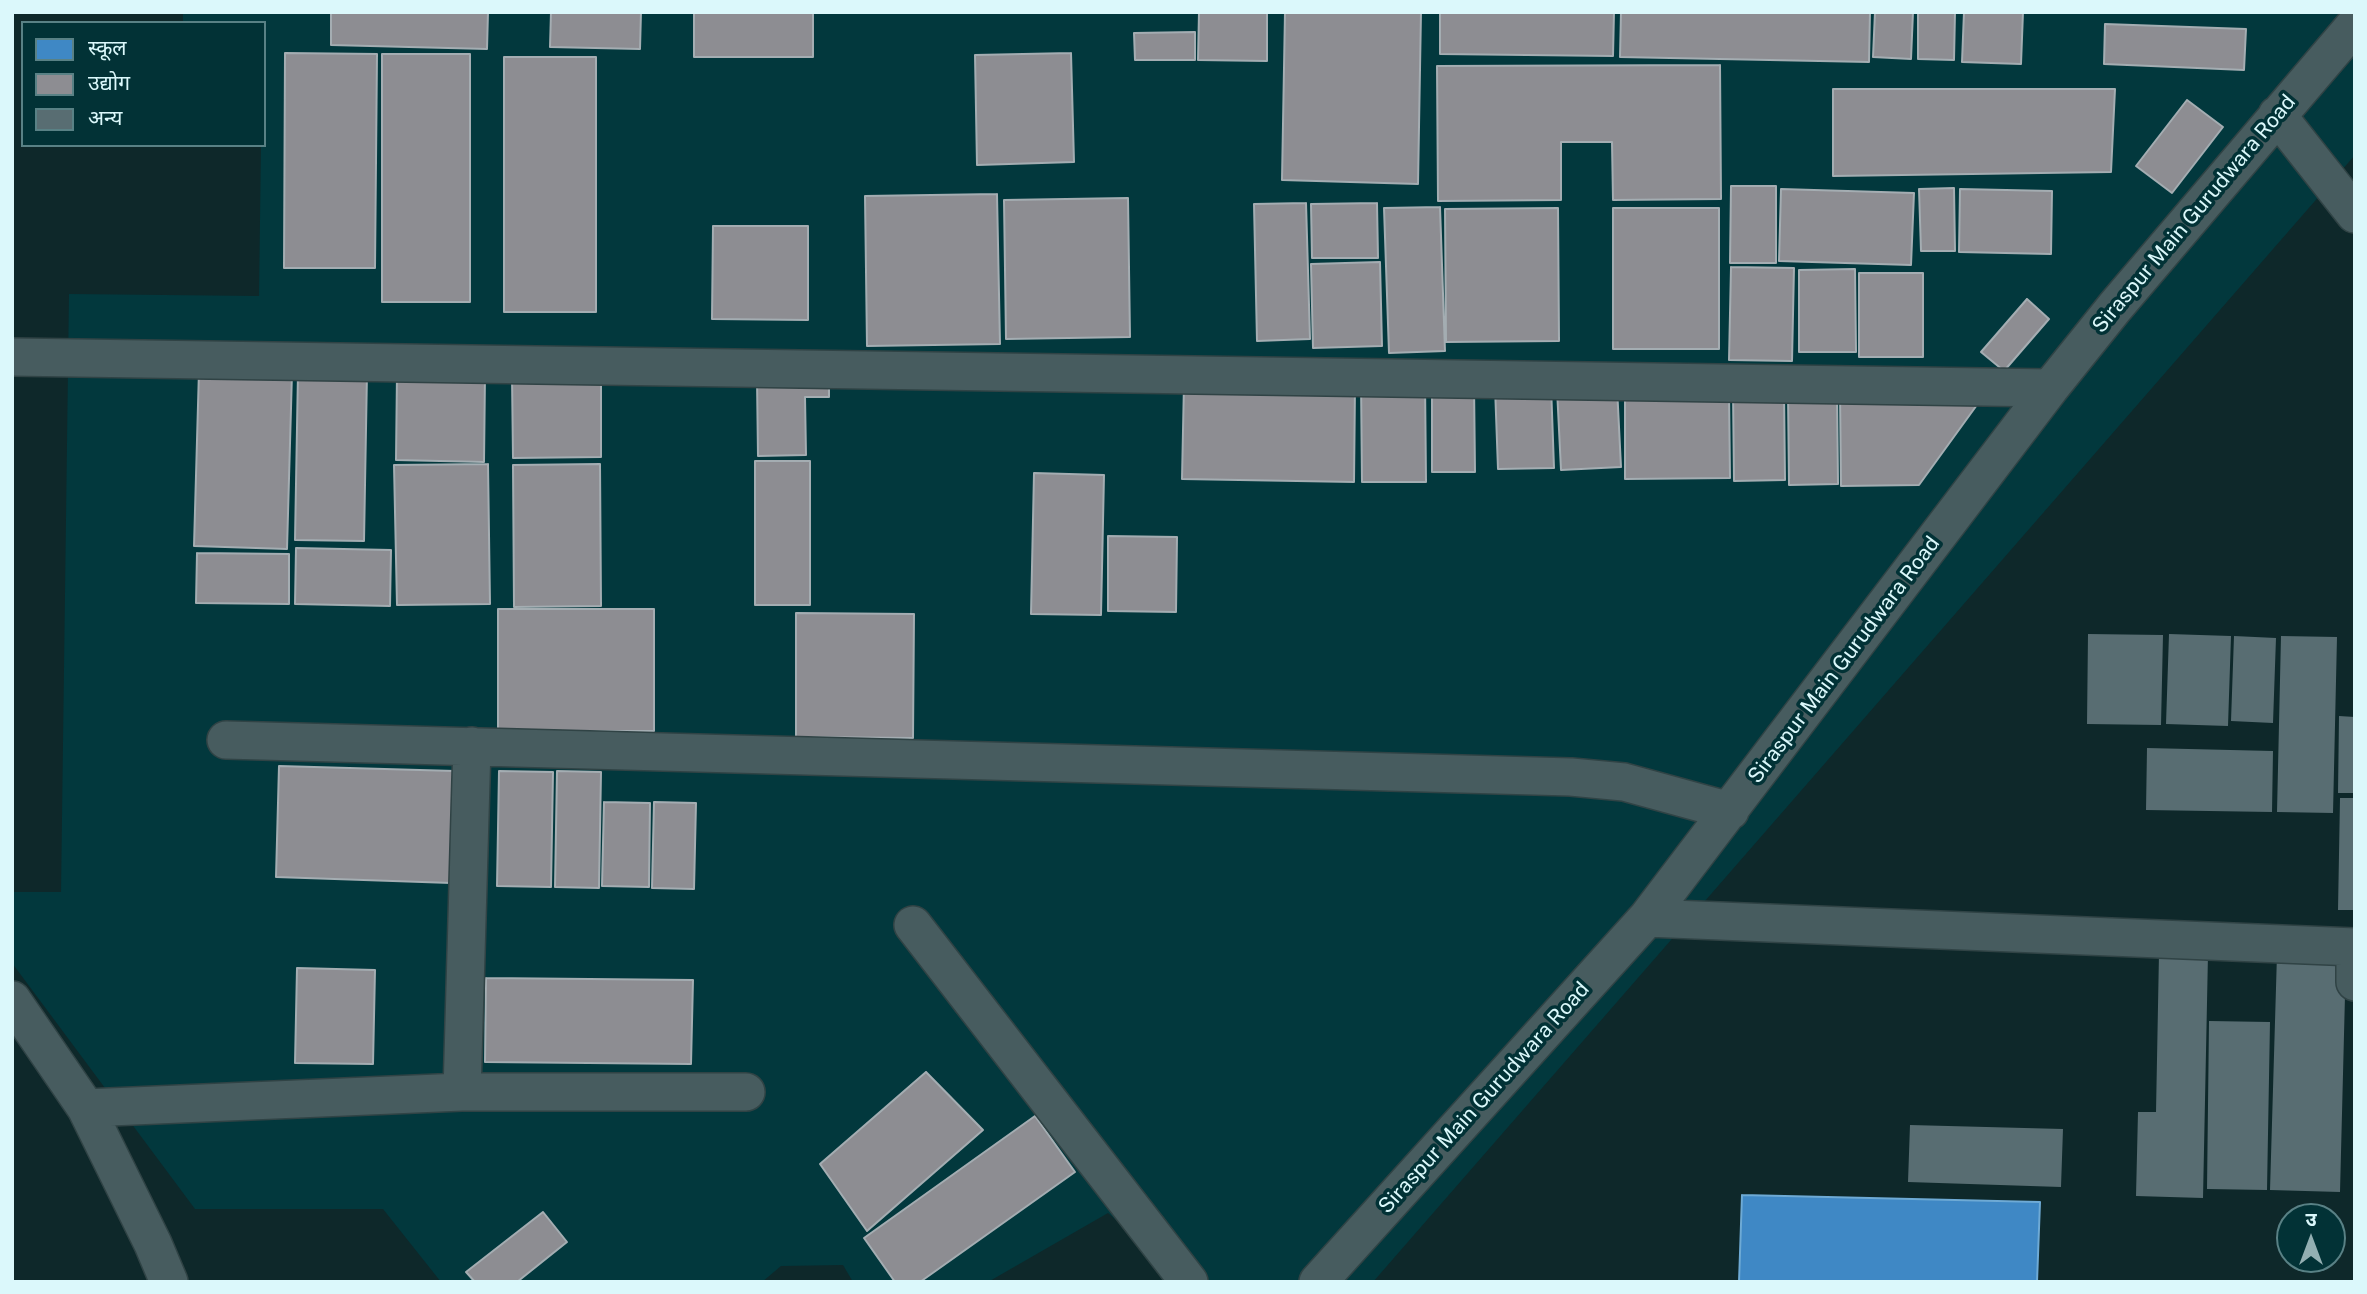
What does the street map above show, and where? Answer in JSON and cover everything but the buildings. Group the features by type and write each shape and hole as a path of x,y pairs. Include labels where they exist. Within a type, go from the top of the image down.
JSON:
{"street":[{"name":"Siraspur Main Gurudwara Road","path":"1318,1282 1647,918 2050,388 2355,25"},
{"path":"2277,115 2355,214"},
{"path":"12,357 2050,388"},
{"path":"226,740 1571,777 1624,782 1730,811"},
{"path":"462,1092 472,746"},
{"path":"1647,918 2355,947 2355,982"},
{"path":"913,925 1189,1282"},
{"path":"14,1005 86,1108 169,1282"},
{"path":"86,1108 462,1092 746,1092"}],"shaded area":[{"path":"183,12 2355,12 2355,155 1373,1282 1188,1282 1108,1213 988,1282 853,1282 843,1265 781,1266 762,1282 441,1282 383,1209 195,1209 12,963 12,892 61,892 69,294 259,296 261,147 266,147 266,21 183,21"}]}
